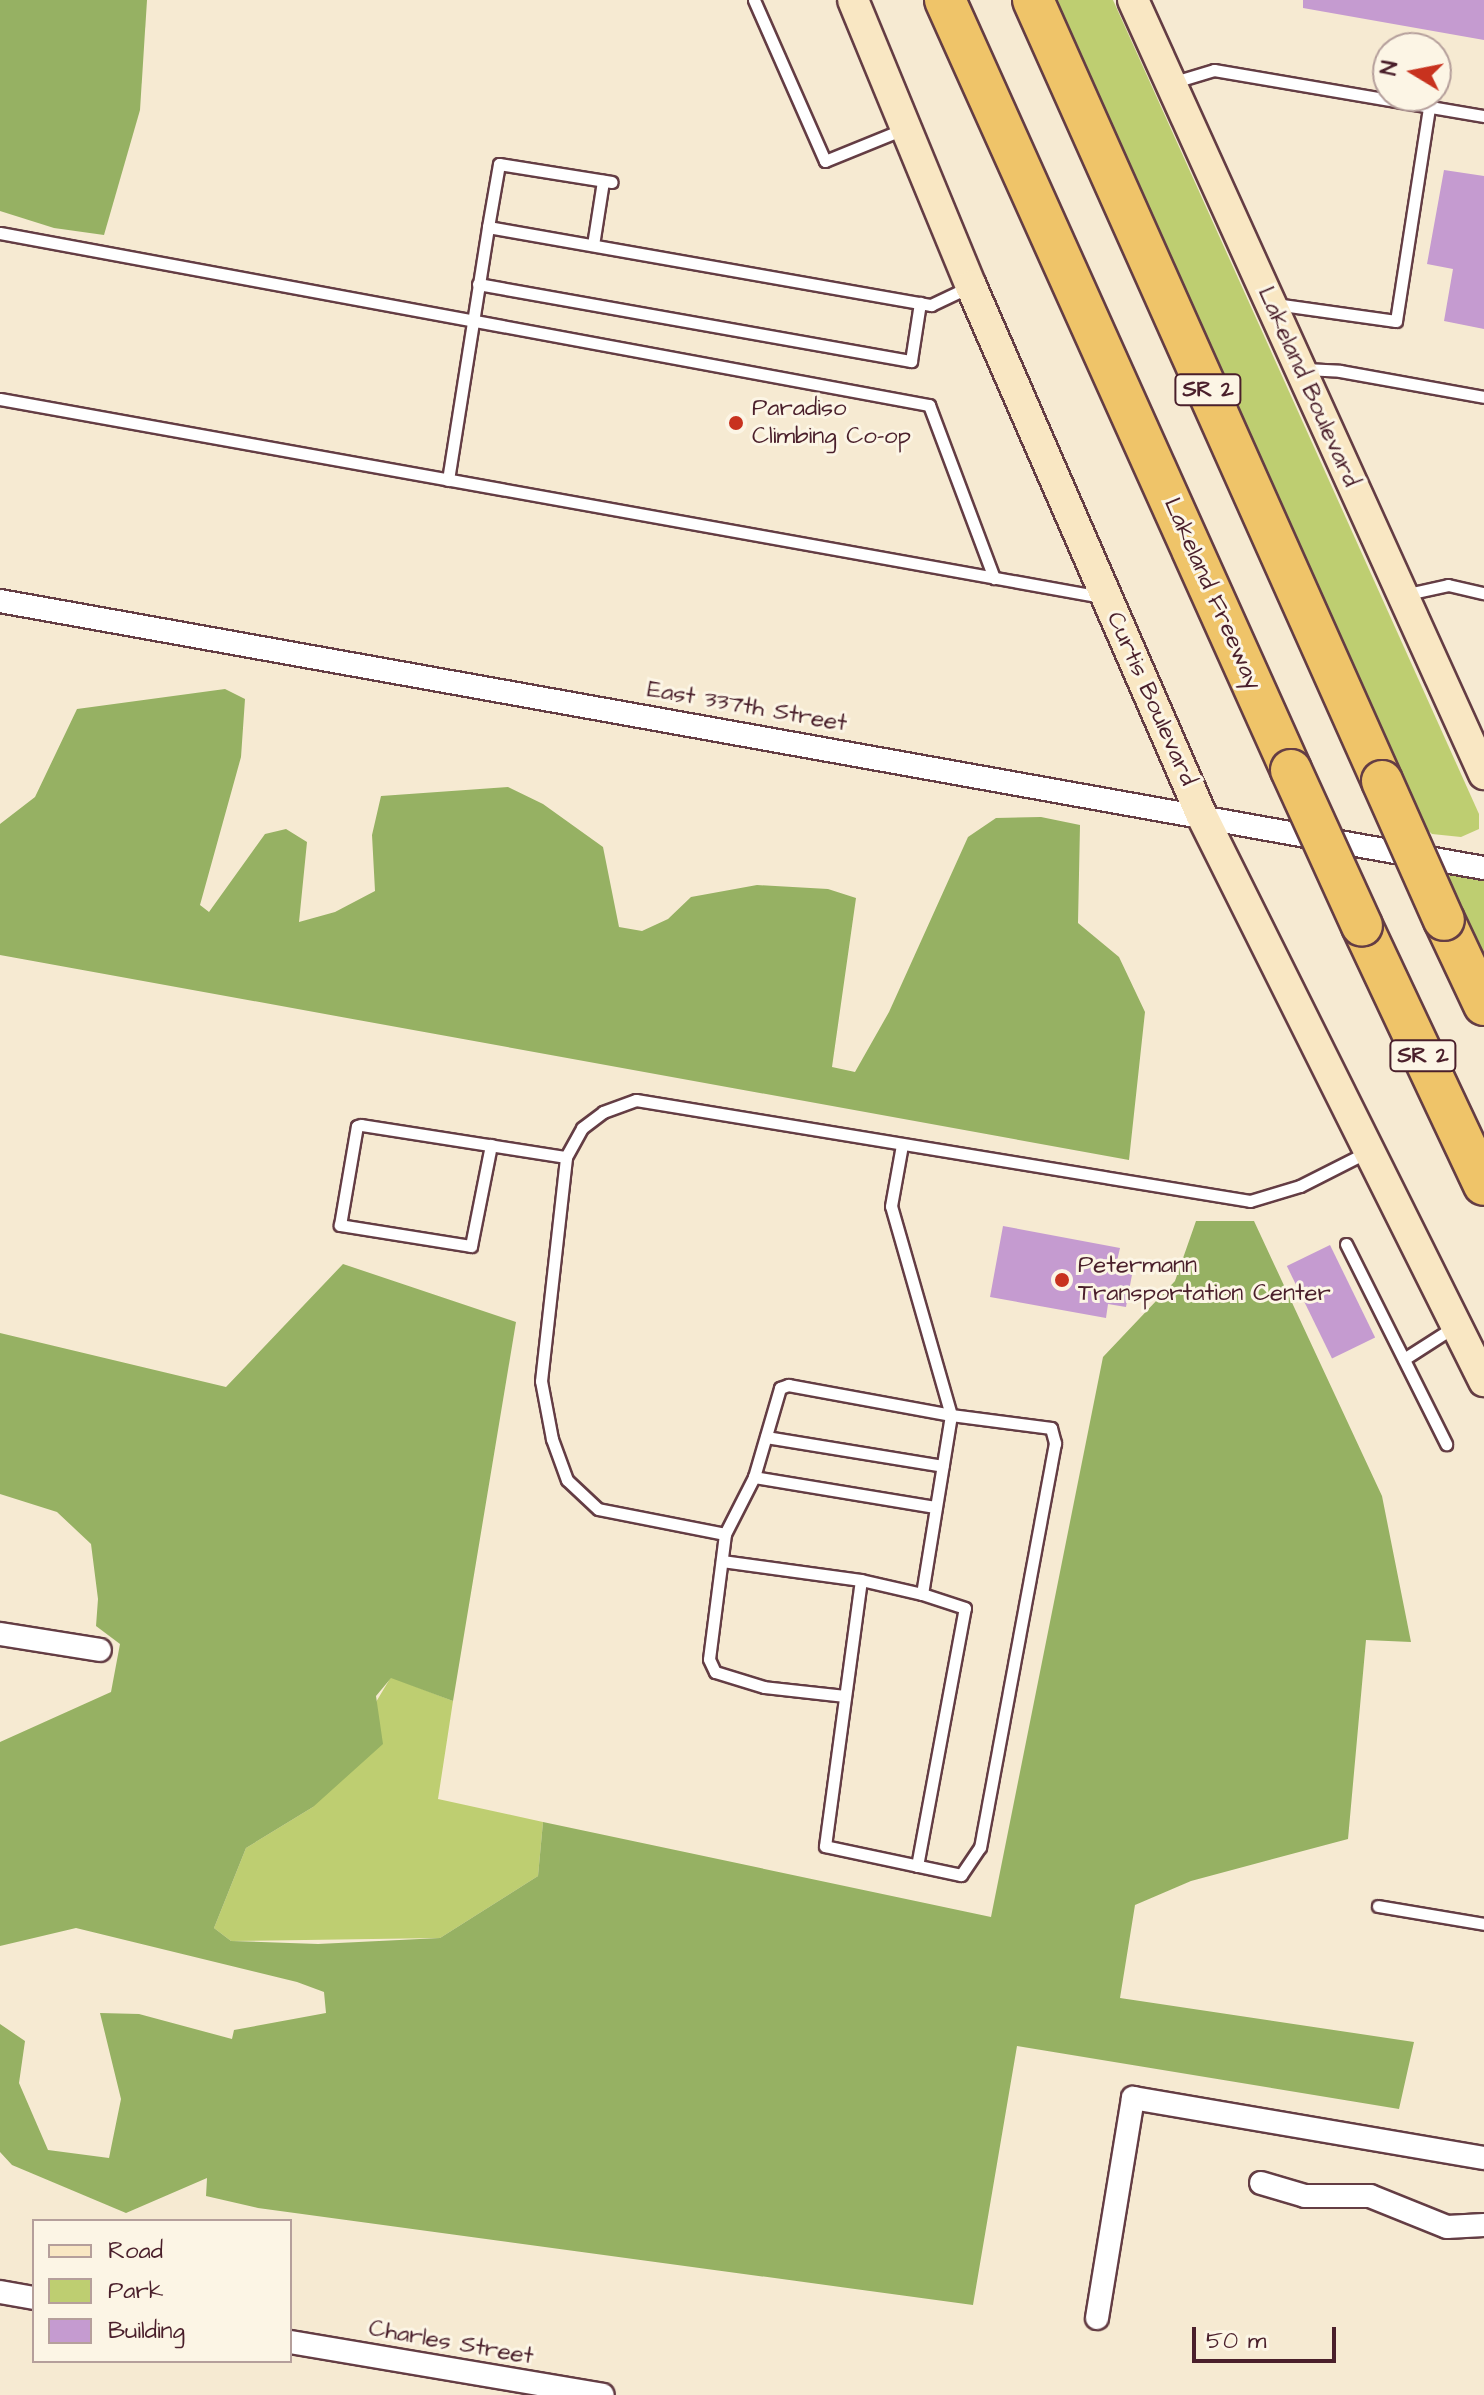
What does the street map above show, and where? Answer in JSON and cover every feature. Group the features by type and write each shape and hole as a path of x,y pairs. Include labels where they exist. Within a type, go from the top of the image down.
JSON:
{"highway":[{"name":"Lakeland Freeway","path":"945,0 1291,770 1484,1185"},
{"name":"SR 2","path":"1033,0 1484,1005"}],"street":[{"name":"Curtis Boulevard","path":"853,0 908,127 971,286 1201,814 1367,1152 1484,1381"},
{"name":"Lakeland Boulevard","path":"1133,0 1484,774"},
{"name":"East 337th Street","path":"0,601 1201,814 1484,868"},
{"path":"0,1634 100,1650"},
{"path":"1097,2318 1133,2098 1484,2158"},
{"path":"1261,2183 1305,2196 1370,2196 1447,2227 1484,2225"},
{"path":"0,2292 32,2298"},
{"name":"Charles Street","path":"292,2342 603,2395"}],"lane":[{"path":"754,0 825,161 908,127"},
{"path":"1170,83 1214,70 1372,97"},
{"path":"1452,111 1484,116"},
{"path":"1271,304 1396,321 1428,112"},
{"path":"448,480 499,164 608,181 593,245"},
{"path":"488,227 931,305 971,286"},
{"path":"0,233 929,405 994,578"},
{"path":"478,284 911,361 920,303"},
{"path":"1300,369 1340,371 1484,397"},
{"path":"0,399 1107,598"},
{"path":"1403,595 1448,585 1484,593"},
{"path":"725,1534 598,1509 567,1480 552,1439 541,1381 566,1157 582,1128 603,1112 636,1100 1250,1201 1300,1186 1367,1152"},
{"path":"491,1145 471,1246 340,1225 357,1126 491,1145 566,1157"},
{"path":"902,1145 891,1206 951,1415 922,1594"},
{"path":"1346,1244 1446,1444"},
{"path":"1404,1359 1456,1326"},
{"path":"845,1696 764,1687 715,1672 709,1659 725,1534 754,1477 780,1388 788,1385 951,1415 1051,1428 1055,1443 980,1847 961,1875 825,1846 861,1580"},
{"path":"766,1437 943,1466"},
{"path":"754,1477 936,1507"},
{"path":"722,1561 861,1580 965,1608 917,1866"},
{"path":"1378,1906 1484,1924"}],"green space":[{"path":"0,0 147,0 140,110 104,235 54,228 0,211"},
{"path":"1044,0 1113,0 1479,814 1479,829 1461,837 1432,834 1413,817"},
{"path":"225,689 245,699 241,757 200,905 209,912 265,834 286,829 307,842 299,922 335,912 375,891 372,835 381,796 508,787 543,804 603,847 619,927 642,931 668,919 691,897 757,885 828,889 856,898 832,1067 855,1072 889,1012 968,837 996,818 1041,817 1080,825 1078,923 1119,957 1145,1012 1129,1160 0,955 0,824 35,797 77,709"},
{"path":"1436,873 1484,880 1484,975"},
{"path":"1196,1221 1254,1221 1382,1496 1411,1642 1366,1640 1348,1839 1191,1881 1135,1905 1120,1998 1414,2042 1399,2109 1017,2046 973,2305 258,2208 206,2196 207,2178 126,2213 12,2165 0,2152 0,2024 25,2041 19,2083 48,2150 109,2158 121,2099 100,2013 139,2014 232,2039 234,2030 326,2013 324,1992 297,1982 76,1928 0,1946 0,1742 111,1692 120,1644 96,1626 98,1599 91,1544 57,1512 0,1494 0,1333 226,1387 343,1264 516,1322 453,1701 391,1678 376,1696 383,1744 313,1807 246,1848 214,1928 231,1941 318,1944 440,1938 538,1876 543,1822 991,1917 1103,1357 1175,1281"},
{"path":"391,1677 453,1701 438,1799 543,1822 538,1876 440,1938 231,1941 214,1928 246,1848 313,1807"}],"building":[{"path":"1303,0 1484,0 1484,40 1452,32 1303,8"},
{"path":"1444,170 1484,176 1484,329 1444,321 1453,269 1427,264"},
{"name":"Petermann Transportation Center","path":"1003,1226 1120,1248 1117,1261 1134,1264 1126,1307 1108,1304 1106,1318 990,1297"},
{"path":"1330,1245 1375,1338 1332,1359 1287,1266"}],"place":[{"name":"Paradiso Climbing Co-op","path":"736,423"},
{"name":"Petermann Transportation Center","path":"1062,1280"}]}
